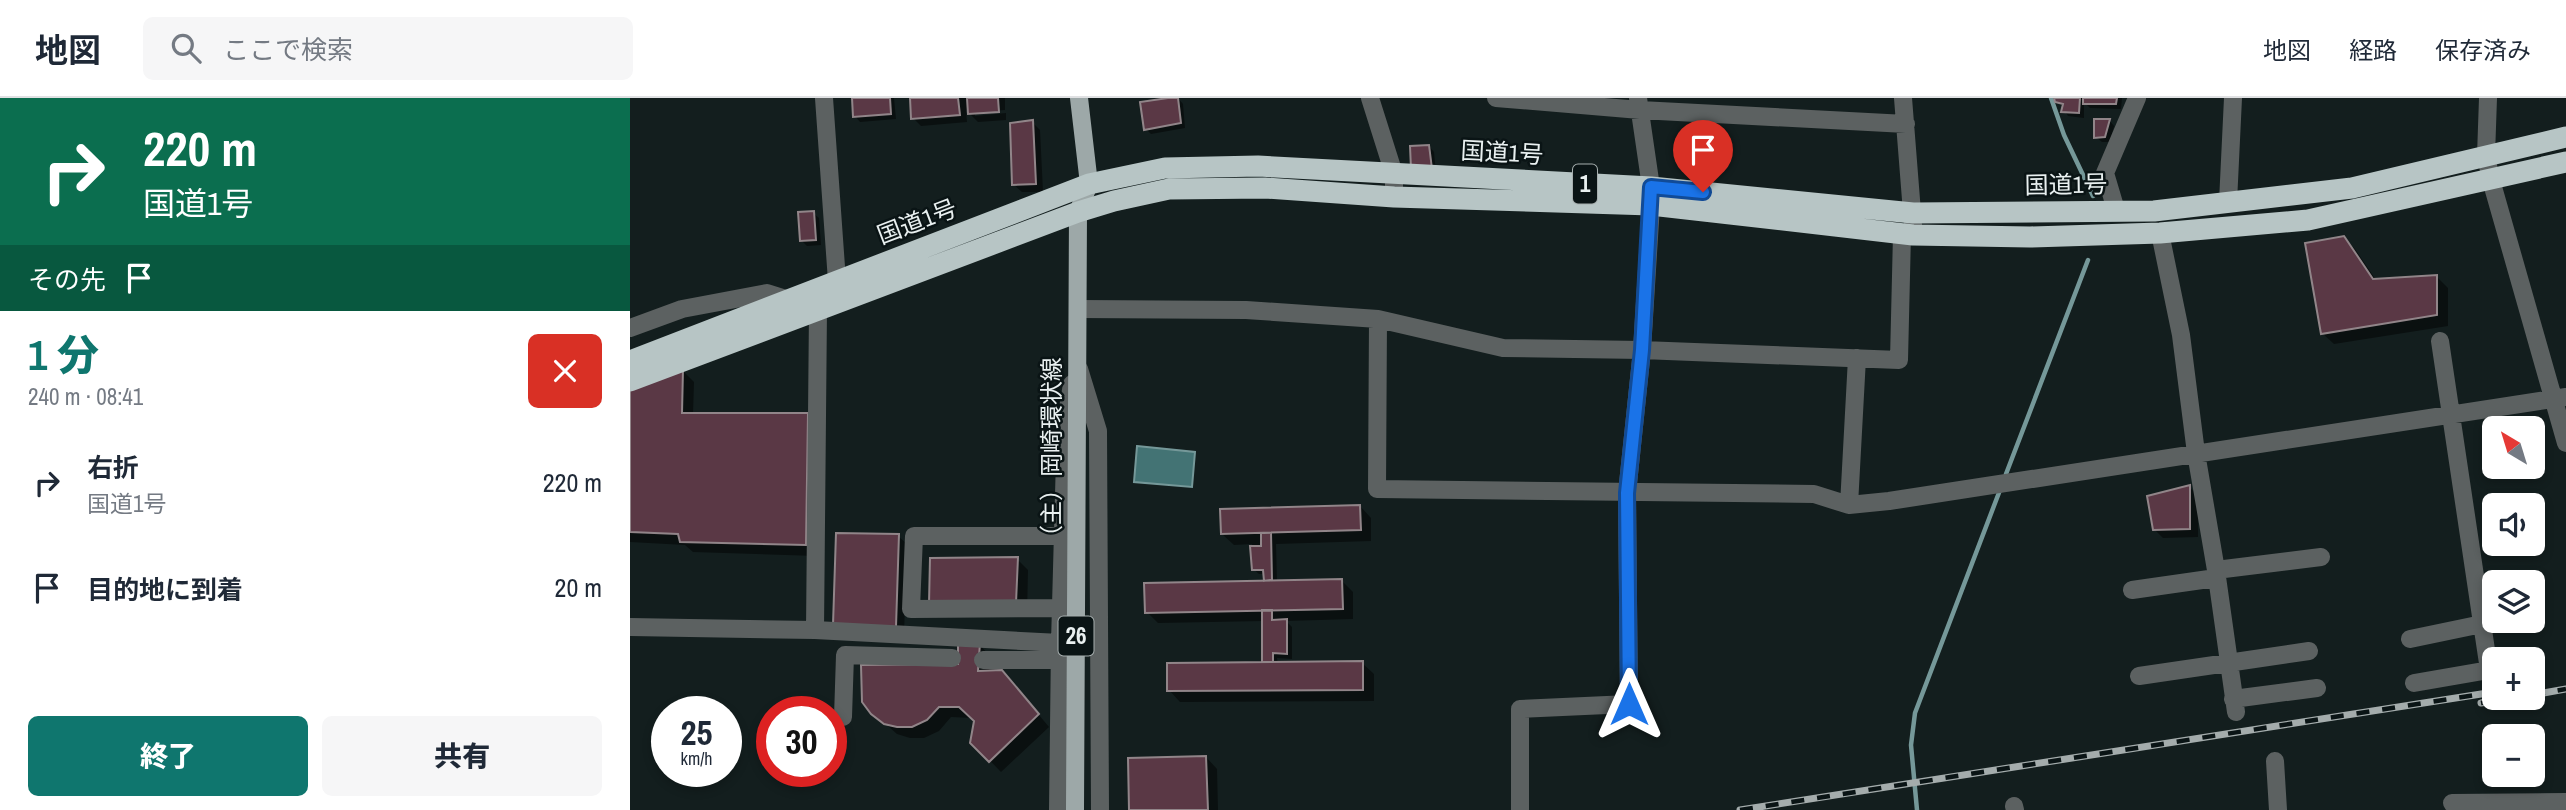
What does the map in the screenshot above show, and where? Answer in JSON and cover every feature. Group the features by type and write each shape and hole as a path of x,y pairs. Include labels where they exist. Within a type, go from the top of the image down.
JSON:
{"highway":[{"name":"国道1号","path":"630,360 1089,184 1165,168 1258,166 1394,174 1651,196 1913,213 2154,211 2353,188 2564,137"},
{"name":"国道1号","path":"630,381 1078,212 1169,189 1265,188 1394,197 1651,196 1908,234 2030,237 2160,233 2308,220 2566,162"}],"main road":[{"name":"（主）岡崎環状線","path":"1075,810 1078,212 1089,184 1079,98"}],"street":[{"path":"824,98 837,281"},
{"path":"1368,98 1394,174 1394,197"},
{"path":"1496,98 1639,104 1906,124"},
{"path":"1078,309 1246,310 1378,319 1503,348 1642,350 1899,360 1908,234 1913,213 1903,98"},
{"path":"2116,210 2105,173 2137,98"},
{"path":"2228,202 2233,98"},
{"path":"2488,98 2486,156 2491,180 2561,398 2566,443"},
{"path":"1520,810 1520,709 1629,704 1627,493 1642,350 1651,196 1639,104"},
{"path":"2160,233 2180,335 2234,706 2316,688"},
{"path":"630,328 682,309 767,293 786,299"},
{"path":"815,630 818,309"},
{"path":"1378,319 1377,489 1814,494 1849,505 2561,398"},
{"path":"2410,639 2482,624 2440,341"},
{"path":"1849,505 1857,358"},
{"path":"1058,810 1061,536 1066,421 1077,359"},
{"path":"1077,359 1098,431 1100,810"},
{"path":"1061,536 914,536 911,609 1061,608"},
{"path":"2132,590 2321,557"},
{"path":"630,626 815,630 1060,651"},
{"path":"2414,683 2488,670 2483,633"},
{"path":"983,660 1060,651"},
{"path":"2139,676 2309,651"},
{"path":"844,696 845,655 952,658"},
{"path":"2275,761 2278,810"},
{"path":"2452,803 2566,802"}],"water":[{"path":"1137,446 1195,452 1192,487 1134,482"}],"building":[{"path":"852,98 890,98 891,114 853,117"},
{"path":"910,98 958,98 960,115 911,119"},
{"path":"967,98 998,98 999,112 968,114"},
{"path":"1178,98 1181,123 1144,130 1140,102"},
{"path":"2054,98 2080,98 2079,113 2061,112 2063,104 2055,102"},
{"path":"2083,98 2117,98 2116,104 2083,104"},
{"path":"2094,119 2110,119 2105,137 2094,138"},
{"path":"1033,120 1036,184 1012,185 1010,123"},
{"path":"1429,145 1432,169 1411,169 1410,146"},
{"path":"814,211 816,240 800,241 798,212"},
{"path":"2344,236 2373,279 2437,275 2437,315 2321,334 2305,243"},
{"path":"683,369 682,413 808,413 806,545 680,542 678,534 630,532 630,389"},
{"path":"2190,485 2190,529 2153,530 2147,496"},
{"path":"1360,505 1361,530 1221,534 1220,509"},
{"path":"836,533 899,534 896,627 833,625"},
{"path":"1261,533 1271,533 1272,580 1264,581 1263,570 1252,570 1250,546 1261,546"},
{"path":"1018,557 1016,603 929,604 930,558"},
{"path":"1342,579 1343,609 1145,613 1144,583"},
{"path":"1262,610 1272,610 1272,620 1287,619 1287,654 1273,653 1273,662 1262,662"},
{"path":"958,643 980,643 978,671 1002,670 1039,714 989,762 970,743 974,721 959,707 939,707 927,720 912,727 897,727 884,724 871,714 862,702 861,665 958,664"},
{"path":"1363,661 1363,690 1167,691 1167,663"},
{"path":"1206,756 1208,810 1129,810 1128,758"}],"waterway":[{"path":"2051,98 2064,135 2093,196 2105,187"},
{"path":"2006,474 2088,260"},
{"path":"1917,810 1911,745 1915,713 2000,490"}],"railway":[{"path":"2545,693 2566,689"},
{"path":"1740,810 2482,694"}],"route":[{"path":"1629,704 1627,493 1642,350 1651,187 1703,192"}]}
